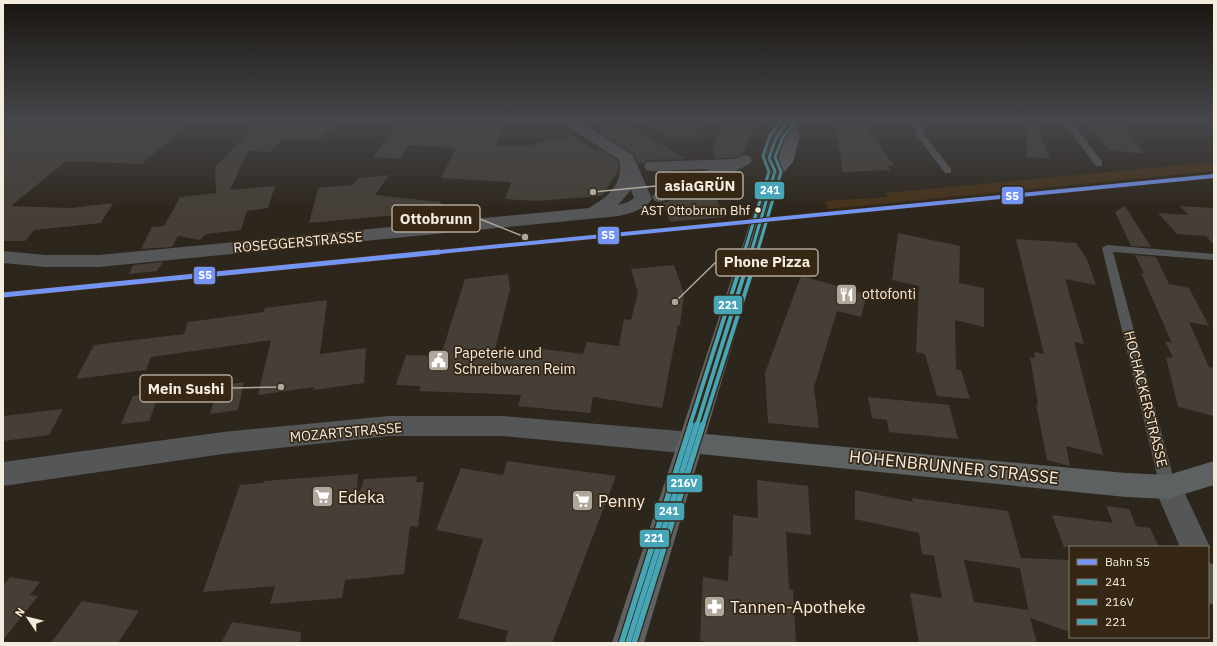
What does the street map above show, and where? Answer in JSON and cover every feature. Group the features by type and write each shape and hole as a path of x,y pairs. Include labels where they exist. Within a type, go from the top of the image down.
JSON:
{"street":[{"name":"ROSEGGERSTRASSE","path":"3,257 46,261 99,261 594,214 634,206 643,199 635,177 630,169 627,158 614,150"},
{"path":"628,643 692,442 775,171 769,158 772,150"},
{"path":"652,166 719,177"},
{"name":"MOZARTSTRASSE","path":"3,474 223,443 389,426 503,426 692,442"},
{"name":"HOHENBRUNNER STRASSE","path":"692,442 1030,474 1126,485 1168,486 1214,473"},
{"name":"HOCHACKERSTRASSE","path":"1168,486 1195,546"},
{"path":"1209,579 1214,590"}],"lane":[{"path":"933,150 948,171"},
{"path":"1088,150 1098,164"},
{"name":"HOCHACKERSTRASSE","path":"1168,486 1107,248 1214,257"}],"shaded area":[{"path":"1214,162 1214,171 829,209 825,201 888,197 885,193"}],"building":[{"path":"3,150 158,150 141,164 66,161 11,206 70,208 113,203 101,223 34,230 25,241 3,241"},
{"path":"232,150 273,150 271,152 248,151 230,190 275,186 268,208 247,211 241,230 206,234 200,240 178,236 172,247 141,249 152,227 164,226 180,197 216,193 215,167"},
{"path":"378,150 406,150 400,159 373,157"},
{"path":"455,150 602,150 618,161 618,171 602,196 536,201 505,199 511,182 441,178"},
{"path":"628,150 671,150 686,159 646,160 644,163 638,163 634,154"},
{"path":"712,150 744,150 743,154 733,158 715,158"},
{"path":"840,150 883,150 894,166 888,166 890,170 843,172"},
{"path":"1027,150 1047,150 1050,159 1027,157"},
{"path":"1143,150 1145,153 1110,151"},
{"path":"389,175 375,195 441,202 441,211 309,223 318,188 353,185 358,178"},
{"path":"715,196 725,217 670,222 663,203 671,200"},
{"path":"1125,206 1151,247 1131,246 1115,212"},
{"path":"1180,206 1214,208 1214,245 1206,236 1177,234 1158,213 1188,215"},
{"path":"898,233 960,246 959,283 984,288 984,327 955,320 956,370 961,370 970,399 937,396 925,354 916,352 919,286 892,280"},
{"path":"1016,239 1076,243 1087,259 1096,285 1065,279 1084,344 1074,342 1103,455 1066,446 1070,466 1047,460 1036,404 1038,405 1030,357 1035,358 1034,352 1044,354"},
{"path":"1135,255 1156,257 1169,284 1189,288 1209,326 1189,322 1209,367 1214,368 1214,416 1178,407 1166,357 1173,358 1165,341 1172,343 1141,273 1144,273"},
{"path":"163,262 157,271 129,274 133,265"},
{"path":"674,265 684,294 680,325 678,325 662,408 593,397 590,413 518,406 521,395 419,391 421,386 396,385 406,355 431,356 432,352 442,352 465,279 508,274 510,289 494,354 532,356 535,348 583,354 587,342 619,346 624,319 631,320 638,293 631,269"},
{"path":"801,276 867,294 861,317 837,311 814,387 819,428 768,423 765,373"},
{"path":"327,300 320,354 366,348 364,383 313,390 314,387 258,395 271,340 151,357 146,370 76,379 94,345 184,334 188,322 264,312 265,308"},
{"path":"244,382 238,410 210,414 218,386"},
{"path":"160,392 149,421 121,424 133,396"},
{"path":"868,397 949,405 958,439 889,432 887,420 872,418"},
{"path":"63,409 49,435 3,441 3,416"},
{"path":"507,461 616,476 552,643 505,643 508,631 458,618 483,539 436,530 461,468 503,475"},
{"path":"358,474 357,491 360,491 364,479 417,476 416,482 424,482 418,527 410,526 404,574 345,580 342,598 270,604 275,586 203,592 240,485 263,483 264,481"},
{"path":"757,480 808,486 811,535 786,532 789,589 793,590 796,643 717,643 700,641 703,577 728,581 729,556 732,557 733,515 758,518"},
{"path":"855,490 913,502 912,498 1008,511 1021,558 1069,560 1069,632 1030,618 1037,643 919,643 910,593 942,598 934,556 922,554 919,533 855,519","holes":["964,560 1020,568 1029,613 1028,610 974,602"]},
{"path":"1106,506 1129,509 1136,526 1150,528 1159,546 1064,547 1052,515 1113,523"},
{"path":"10,577 40,582 30,595 38,596 3,640 3,585"},
{"path":"82,601 139,611 118,643 51,643"},
{"path":"232,622 301,632 300,643 221,643"}],"rail line":[{"name":"S5","path":"3,295 1214,176"}],"transit line":[{"name":"221","path":"622,641 769,172 763,156 765,150"},
{"name":"241","path":"628,643 761,221 775,171 769,158 772,150"},
{"name":"216V","path":"634,643 767,223 781,172 775,157 778,150"}],"place":[{"name":"asiaGRÜN","path":"593,192"},
{"name":"AST Ottobrunn Bhf","path":"758,210"},
{"name":"Ottobrunn","path":"525,237"},
{"name":"ottofonti","path":"846,294"},
{"name":"Phone Pizza","path":"675,302"},
{"name":"Papeterie und Schreibwaren Reim","path":"438,361"},
{"name":"Mein Sushi","path":"281,387"},
{"name":"Edeka","path":"322,497"},
{"name":"Penny","path":"583,501"},
{"name":"Tannen-Apotheke","path":"714,607"}]}
